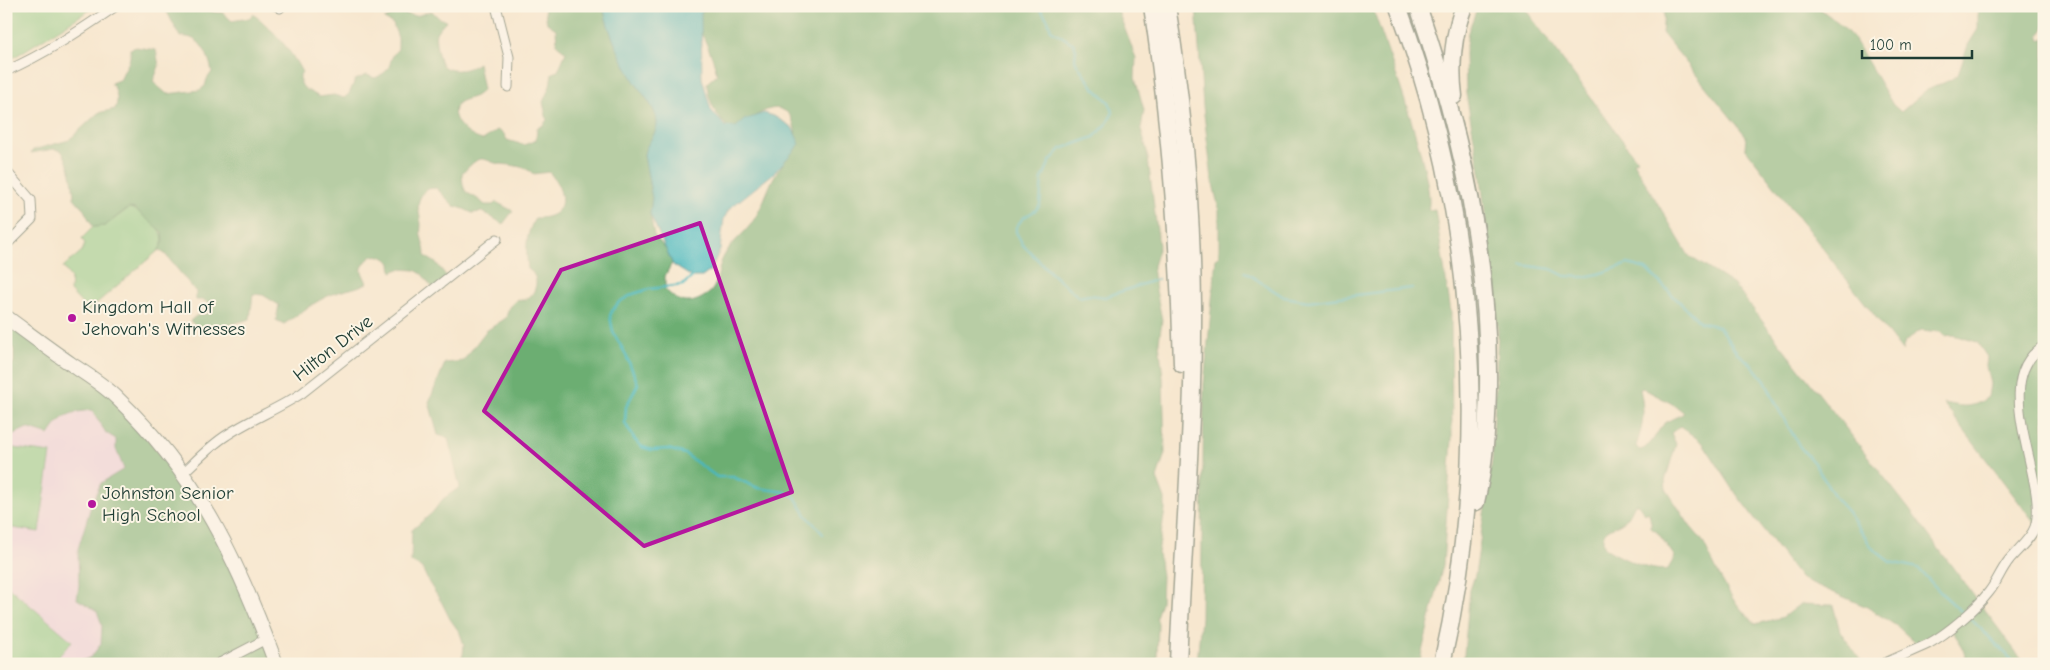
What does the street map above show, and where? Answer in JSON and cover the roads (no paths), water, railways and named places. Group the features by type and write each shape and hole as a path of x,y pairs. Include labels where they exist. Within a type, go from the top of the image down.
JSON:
{"highway":[{"path":"1144,6 1166,109"},
{"path":"1152,6 1166,109 1173,190 1181,330 1184,518"},
{"path":"1167,6 1184,142 1192,267 1191,410 1178,664"},
{"path":"1398,6 1424,84 1444,162 1455,215 1465,294 1469,347 1471,428 1468,490 1460,560 1442,664"},
{"path":"1418,6 1441,75 1461,152 1472,204 1485,296 1488,375 1486,421 1481,473 1473,516 1460,560"},
{"path":"1461,152 1452,63 1454,39 1464,6"}],"main road":[{"path":"6,317 117,397 159,442 184,473 227,546 276,664"}],"street":[{"path":"6,71 47,50 116,6"},
{"path":"496,6 509,57 508,87"},
{"path":"6,171 31,200 32,219 6,245"},
{"name":"Hilton Drive","path":"184,473 208,448 228,434 284,405 302,393 497,239"},
{"path":"1882,664 1930,643 1978,605 1990,590 2004,566 2035,528 2038,499 2024,433 2020,396 2023,372 2037,350 2044,346"},
{"path":"218,664 266,639"}],"water":[{"path":"603,6 704,6 701,14 702,78 711,110 725,126 736,127 744,120 764,113 774,116 792,127 800,144 774,173 729,209 724,219 720,250 710,271 702,277 692,277 673,265 650,214 652,198 644,155 656,128 656,118 651,105 627,69 618,51"}],"waterway":[{"path":"1038,6 1048,20 1051,30 1074,44 1077,64 1093,87 1109,102 1113,112 1106,125 1094,137 1061,149 1050,161 1042,179 1040,205 1036,210 1023,218 1016,227 1016,232 1023,245 1052,274 1079,297 1089,295 1105,297 1158,279"},
{"path":"1522,265 1551,269 1565,276 1583,277 1628,264 1646,269 1700,322 1719,327 1738,354 1750,363 1765,381 1800,447 1814,463 1837,500 1848,512 1873,549 1890,562 1918,568 1941,593 2012,660 2013,664"},
{"path":"1245,272 1284,297 1308,301 1412,288"},
{"path":"692,277 683,285 649,289 633,294 619,302 612,311 610,316 613,332 625,353 638,384 626,407 625,423 635,440 642,447 652,450 668,449 685,454 717,477 733,477 758,488 785,492 795,497 806,515 823,534"}],"place":[{"name":"Kingdom Hall of Jehovah's Witnesses","path":"72,318"},
{"name":"Johnston Senior High School","path":"92,504"}]}
